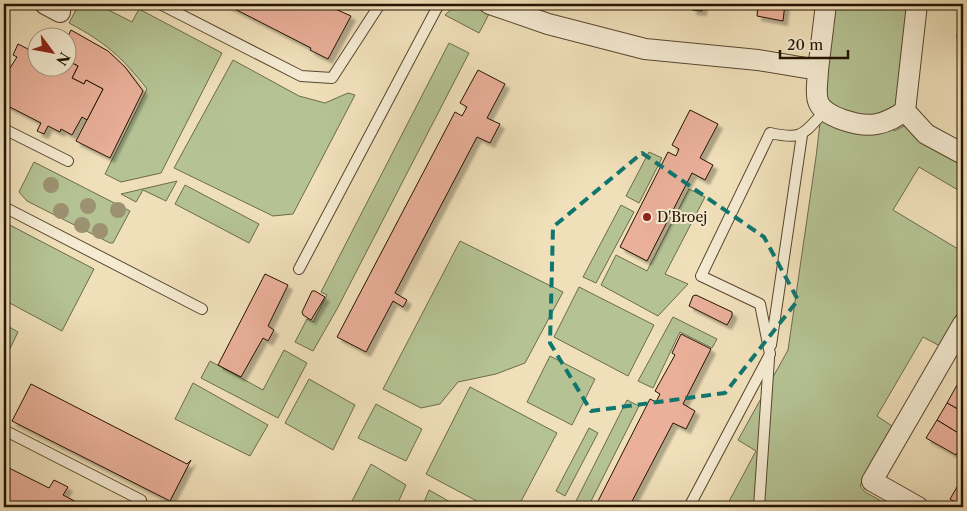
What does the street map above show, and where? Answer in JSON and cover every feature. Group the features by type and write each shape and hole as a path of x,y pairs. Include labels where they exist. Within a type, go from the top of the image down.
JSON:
{"street":[{"path":"490,4 548,24 645,48 758,60 818,70"},
{"path":"826,4 818,70 818,101 824,112 842,120 875,125 892,120 905,111"},
{"path":"917,4 905,111 926,134 963,154"},
{"path":"918,507 872,481 963,324"}],"lane":[{"path":"160,4 301,76 332,78 380,4"},
{"path":"299,269 439,4"},
{"path":"759,507 770,354 802,135 824,112"},
{"path":"4,129 68,161"},
{"path":"689,507 770,354 760,304 701,276 770,133 790,137 802,135"},
{"path":"4,207 202,309"},
{"path":"4,430 141,500"}],"highlighted area":[{"path":"642,153 764,237 798,300 725,393 591,411 550,343 553,227"}],"green space":[{"path":"79,4 97,4 132,22 139,9 222,53 161,173 121,182 105,174 147,89 112,51 69,23"},
{"path":"465,4 489,14 479,33 445,15 453,8"},
{"path":"834,4 909,4 901,90 894,131 904,126 963,161 963,193 919,167 893,210 963,252 963,307 940,346 923,337 877,416 892,426 860,486 865,492 892,507 726,507 756,451 738,440 788,350 816,157"},
{"path":"449,43 469,53 337,309 313,351 295,342 307,319 313,322 327,295 321,292"},
{"path":"233,60 299,96 325,103 348,93 355,95 293,214 273,216 174,168"},
{"path":"649,152 662,158 639,203 626,196"},
{"path":"34,162 130,211 113,243 27,201 19,192"},
{"path":"177,181 166,201 143,190 136,202 121,194"},
{"path":"185,185 259,224 249,243 175,204"},
{"path":"689,189 705,197 665,274 688,284 658,316 601,285 616,255 647,271"},
{"path":"621,205 634,212 596,283 583,277"},
{"path":"4,222 94,269 62,331 4,300"},
{"path":"460,241 563,292 525,363 496,374 458,382 440,404 421,408 383,389"},
{"path":"579,287 654,325 628,376 554,337"},
{"path":"673,317 717,339 712,348 680,332 653,388 638,381"},
{"path":"4,324 18,332 4,361"},
{"path":"284,350 307,363 278,418 201,378 210,361 263,390"},
{"path":"550,356 595,379 572,425 527,402"},
{"path":"309,379 355,405 333,450 285,423"},
{"path":"193,383 268,425 250,456 175,419"},
{"path":"470,387 557,433 518,507 488,507 426,474"},
{"path":"627,400 639,406 588,507 573,507"},
{"path":"376,404 422,429 406,461 358,438"},
{"path":"589,428 598,433 565,496 556,491"},
{"path":"371,464 406,485 396,507 354,507 350,505"},
{"path":"429,490 459,507 422,507"}],"building":[{"path":"225,4 324,4 351,16 328,59 310,50 311,48"},
{"path":"693,4 703,4 702,11 692,10"},
{"path":"758,4 785,4 783,21 757,16"},
{"path":"961,4 963,4 963,16 959,16"},
{"path":"959,16 963,16 963,39 957,38"},
{"path":"78,34 108,51 125,67 143,91 110,158 76,141 103,89 86,80 84,84 72,78 78,78"},
{"path":"18,44 28,49 28,78 72,78 84,84 86,80 103,89 87,120 82,117 72,135 61,129 60,132 48,126 44,134 37,131 41,123 4,104 4,65 10,68 17,57 13,55"},
{"path":"478,70 505,84 487,118 500,124 490,143 477,137 395,293 407,300 403,307 393,301 366,352 337,337 455,112 462,116 467,107 460,103"},
{"path":"690,110 718,124 700,158 713,165 705,180 692,173 647,261 620,247 668,152 676,156 679,149 672,145"},
{"path":"265,274 288,285 268,326 274,330 268,341 263,338 241,377 218,365"},
{"path":"312,291 325,297 311,320 303,315 302,312"},
{"path":"696,295 732,312 727,325 689,306 693,296"},
{"path":"681,334 711,349 683,404 695,411 686,429 673,423 629,507 595,507 650,399 656,402 660,394 655,391 675,355 672,353"},
{"path":"963,375 963,389 957,385"},
{"path":"31,384 187,464 191,460 170,501 12,421"},
{"path":"957,385 963,389 963,412 947,403"},
{"path":"947,403 963,412 963,436 937,420"},
{"path":"937,420 963,436 963,447 961,446 956,455 926,438"},
{"path":"9,468 49,488 54,480 68,487 63,495 86,507 4,507 4,479"},
{"path":"963,477 963,507 950,499"}],"place":[{"name":"D'Broej","path":"647,217"}]}
